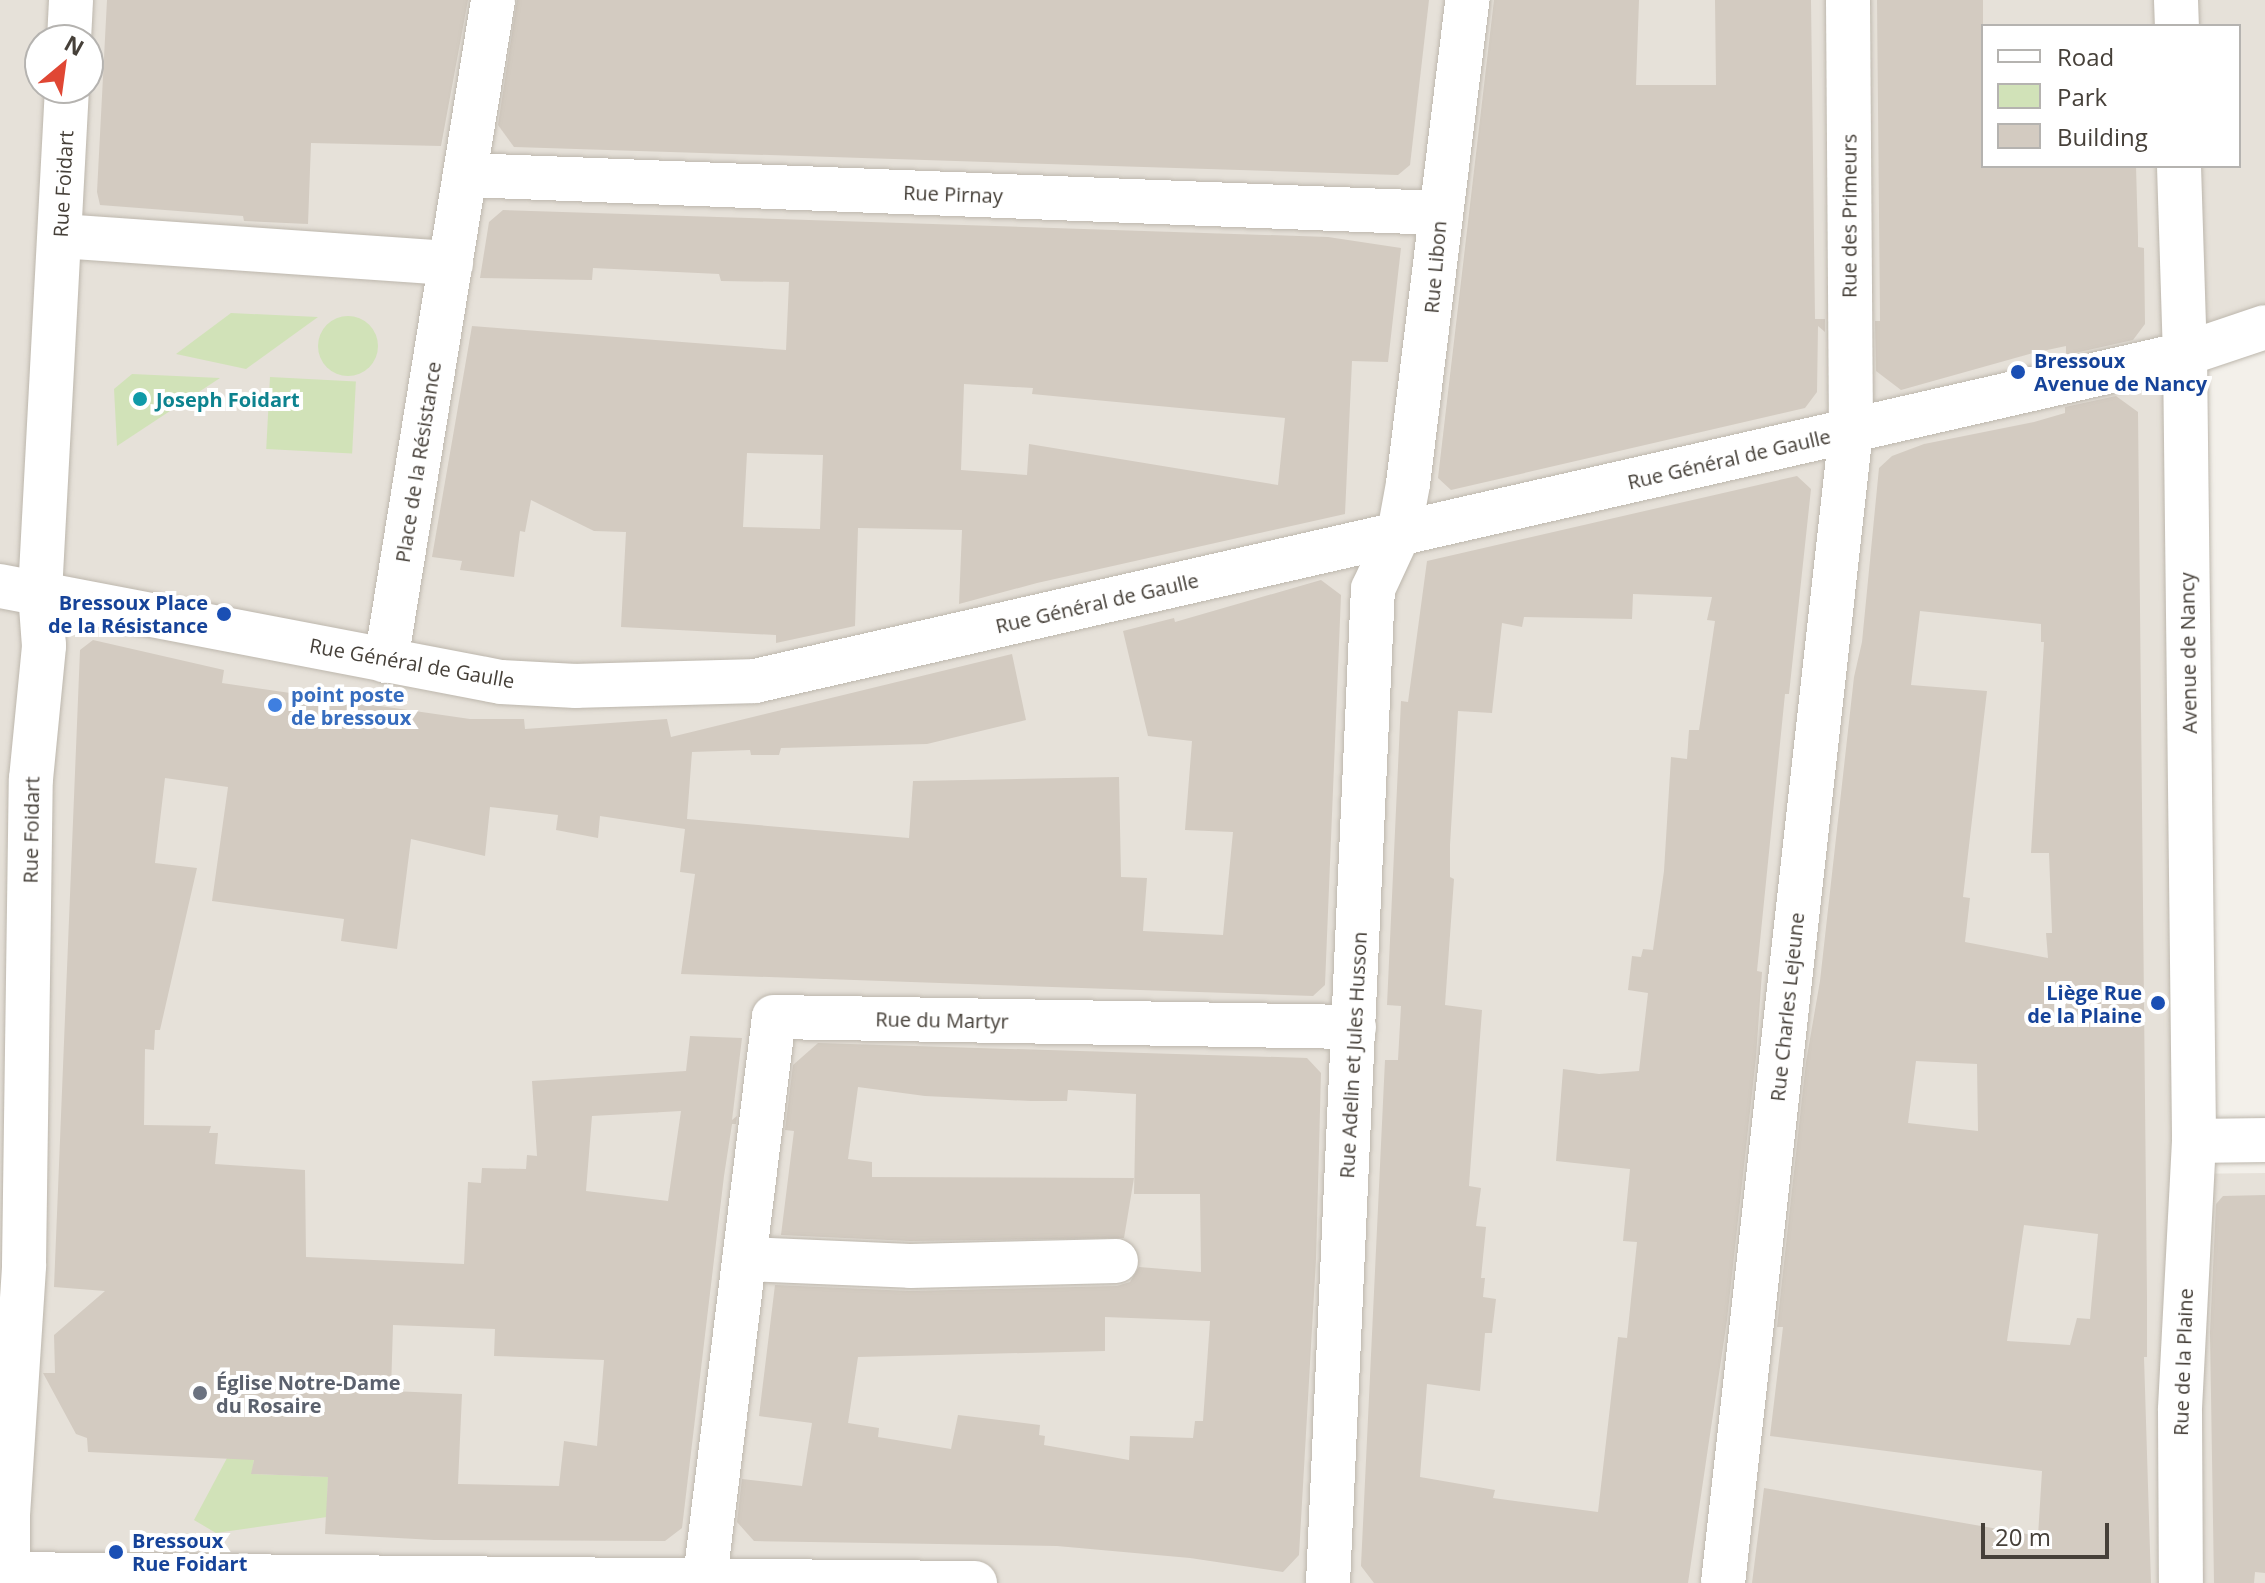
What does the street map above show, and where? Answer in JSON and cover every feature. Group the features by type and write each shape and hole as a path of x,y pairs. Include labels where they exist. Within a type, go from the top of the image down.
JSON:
{"street":[{"path":"70,24 71,0"},
{"name":"Place de la Résistance","path":"386,661 493,0"},
{"name":"Rue Libon","path":"1399,533 1431,318 1440,213 1467,0"},
{"name":"Rue des Primeurs","path":"1848,0 1851,431"},
{"path":"2176,0 2177,24"},
{"name":"Rue Foidart","path":"4,1574 8,1515 12,1265 31,779 44,646 20,590 61,236 66,104"},
{"name":"Avenue de Nancy","path":"2179,168 2185,354 2194,1141"},
{"name":"Rue Pirnay","path":"467,175 1440,213"},
{"path":"61,236 451,263"},
{"name":"Rue Général de Gaulle","path":"20,590 501,682 576,686 755,681 2185,354 2265,327"},
{"name":"Rue Charles Lejeune","path":"1723,1583 1851,431"},
{"name":"Rue Adelin et Jules Husson","path":"1328,1583 1373,589 1399,533"},
{"name":"Rue du Martyr","path":"705,1578 774,1017 1354,1027"},
{"path":"2194,1141 2265,1140"},
{"name":"Rue de la Plaine","path":"2181,1583 2180,1411 2194,1141"},
{"path":"746,1259 910,1266 1116,1261"},
{"path":"4,1574 705,1578 975,1583"}],"shaded area":[{"path":"0,0 2265,0 2265,323 2185,355 2178,1174 2265,1173 2265,1583 0,1583"}],"green space":[{"path":"231,313 318,317 246,369 176,354"},
{"path":"348,316 359,318 369,325 376,335 376,357 369,367 359,374 348,376 337,374 327,367 320,357 318,346 320,335 327,325 337,318"},
{"path":"132,374 220,378 117,446 114,389"},
{"path":"270,377 356,382 352,453 266,449"},
{"path":"227,1458 254,1459 252,1474 328,1477 327,1517 216,1533 194,1520"}],"building":[{"path":"107,0 468,0 441,146 311,143 308,224 244,221 243,216 100,205 97,192 102,104 104,104"},
{"path":"517,0 1429,0 1410,165 1398,175 514,147 498,125"},
{"path":"1494,0 1639,0 1636,85 1716,85 1715,0 1811,0 1815,319 1825,319 1825,332 1818,326 1817,392 1805,408 1451,490 1438,478"},
{"path":"1877,0 1983,0 1981,168 2136,168 2138,247 2144,248 2145,324 2133,340 2066,355 2066,346 2033,353 1901,390 1876,371 1875,321 1880,321"},
{"path":"503,210 1328,237 1401,248 1388,362 1352,361 1345,514 1037,583 959,604 962,530 858,528 855,626 776,643 776,635 621,627 626,532 594,531 531,500 525,532 520,531 514,577 460,570 462,561 432,557 472,326 786,350 789,282 721,281 719,274 593,268 592,280 480,278 489,222","holes":["964,384 1033,388 1032,394 1285,418 1278,485 1029,444 1027,475 961,470","747,453 823,455 820,529 743,527"]},
{"path":"2116,396 2138,412 2147,1298 2147,1357 2144,1357 2151,1583 1752,1583 1764,1488 2038,1536 2042,1471 1770,1436 1783,1327 1777,1327 1806,1062 1820,981 1854,677 1862,642 1879,468 1892,456 1924,444 2034,422 2065,413 2065,407","holes":["1920,611 2041,624 2041,642 2044,642 2031,853 2049,853 2052,933 2046,933 2048,958 1965,942 1970,898 1963,897 1987,691 1911,685","1916,1061 1977,1064 1978,1131 1908,1123","2024,1225 2098,1234 2090,1319 2077,1318 2070,1345 2007,1341"]},
{"path":"1797,476 1811,489 1789,694 1785,694 1757,971 1762,972 1756,1057 1727,1320 1688,1583 1374,1583 1361,1566 1385,1060 1398,1060 1401,1006 1387,1005 1401,701 1408,702 1427,561","holes":["1633,594 1712,597 1707,620 1715,621 1699,730 1689,730 1687,759 1671,757 1664,871 1653,950 1643,949 1641,957 1632,956 1628,990 1648,993 1639,1071 1599,1074 1563,1069 1556,1161 1630,1169 1623,1241 1637,1242 1627,1338 1618,1337 1598,1512 1493,1498 1495,1490 1420,1477 1427,1384 1480,1391 1485,1333 1492,1333 1496,1299 1483,1297 1485,1278 1481,1278 1486,1227 1476,1226 1481,1188 1469,1186 1482,1010 1445,1005 1454,879 1450,877 1450,845 1458,711 1492,713 1502,623 1522,627 1524,617 1632,619"]},
{"path":"1321,580 1341,595 1325,985 1313,996 681,974 695,874 680,872 685,829 600,816 598,838 556,830 558,815 490,807 485,856 411,839 397,949 341,941 344,919 212,901 228,787 165,778 155,863 197,868 160,1030 155,1030 154,1050 145,1049 144,1125 211,1126 209,1133 218,1133 215,1164 305,1170 306,1257 464,1264 468,1182 481,1183 482,1168 526,1169 527,1155 537,1156 532,1081 686,1071 690,1036 742,1038 732,1120 737,1116 736,1124 732,1124 724,1176 682,1528 665,1541 434,1540 325,1534 328,1477 251,1474 254,1460 88,1452 87,1438 76,1434 43,1373 55,1373 54,1335 105,1291 54,1287 80,650 93,640 224,670 222,683 470,719 524,719 525,729 667,719 671,737 1012,654 1026,720 927,744 781,748 779,755 751,755 750,750 692,752 687,819 909,838 913,781 1119,777 1121,877 1147,878 1143,931 1223,935 1233,832 1185,830 1192,741 1148,736 1123,631 1174,618 1175,622","holes":["681,1111 668,1201 586,1191 592,1116","393,1325 495,1329 494,1356 604,1360 597,1446 564,1441 559,1486 458,1484 462,1394 391,1391"]},
{"path":"818,1043 1307,1058 1321,1073 1316,1259 1299,1555 1283,1572 1190,1558 1057,1546 754,1541 737,1522 742,1479 802,1486 812,1423 759,1416 775,1285 910,1291 1117,1286 1130,1282 1139,1267 1201,1272 1200,1194 1134,1194 1136,1094 1068,1090 1067,1101 1031,1101 925,1096 858,1087 848,1159 872,1162 872,1177 1134,1178 1124,1238 910,1241 781,1235 794,1131 785,1130 793,1065","holes":["1105,1317 1210,1321 1203,1421 1195,1421 1193,1438 1130,1436 1129,1460 1044,1445 1045,1436 1039,1435 1040,1425 958,1415 951,1449 878,1437 879,1428 848,1423 858,1357 1105,1351"]},
{"path":"2265,1195 2265,1573 2255,1572 2254,1583 2214,1583 2210,1332 2216,1204 2223,1196"}],"place":[{"name":"Bressoux Avenue de Nancy","path":"2018,372"},
{"name":"Joseph Foidart","path":"140,399"},
{"name":"Bressoux Place de la Résistance","path":"224,614"},
{"name":"point poste de bressoux","path":"275,705"},
{"name":"Liège Rue de la Plaine","path":"2158,1003"},
{"name":"Église Notre-Dame du Rosaire","path":"200,1393"},
{"name":"Bressoux Rue Foidart","path":"116,1552"}]}
